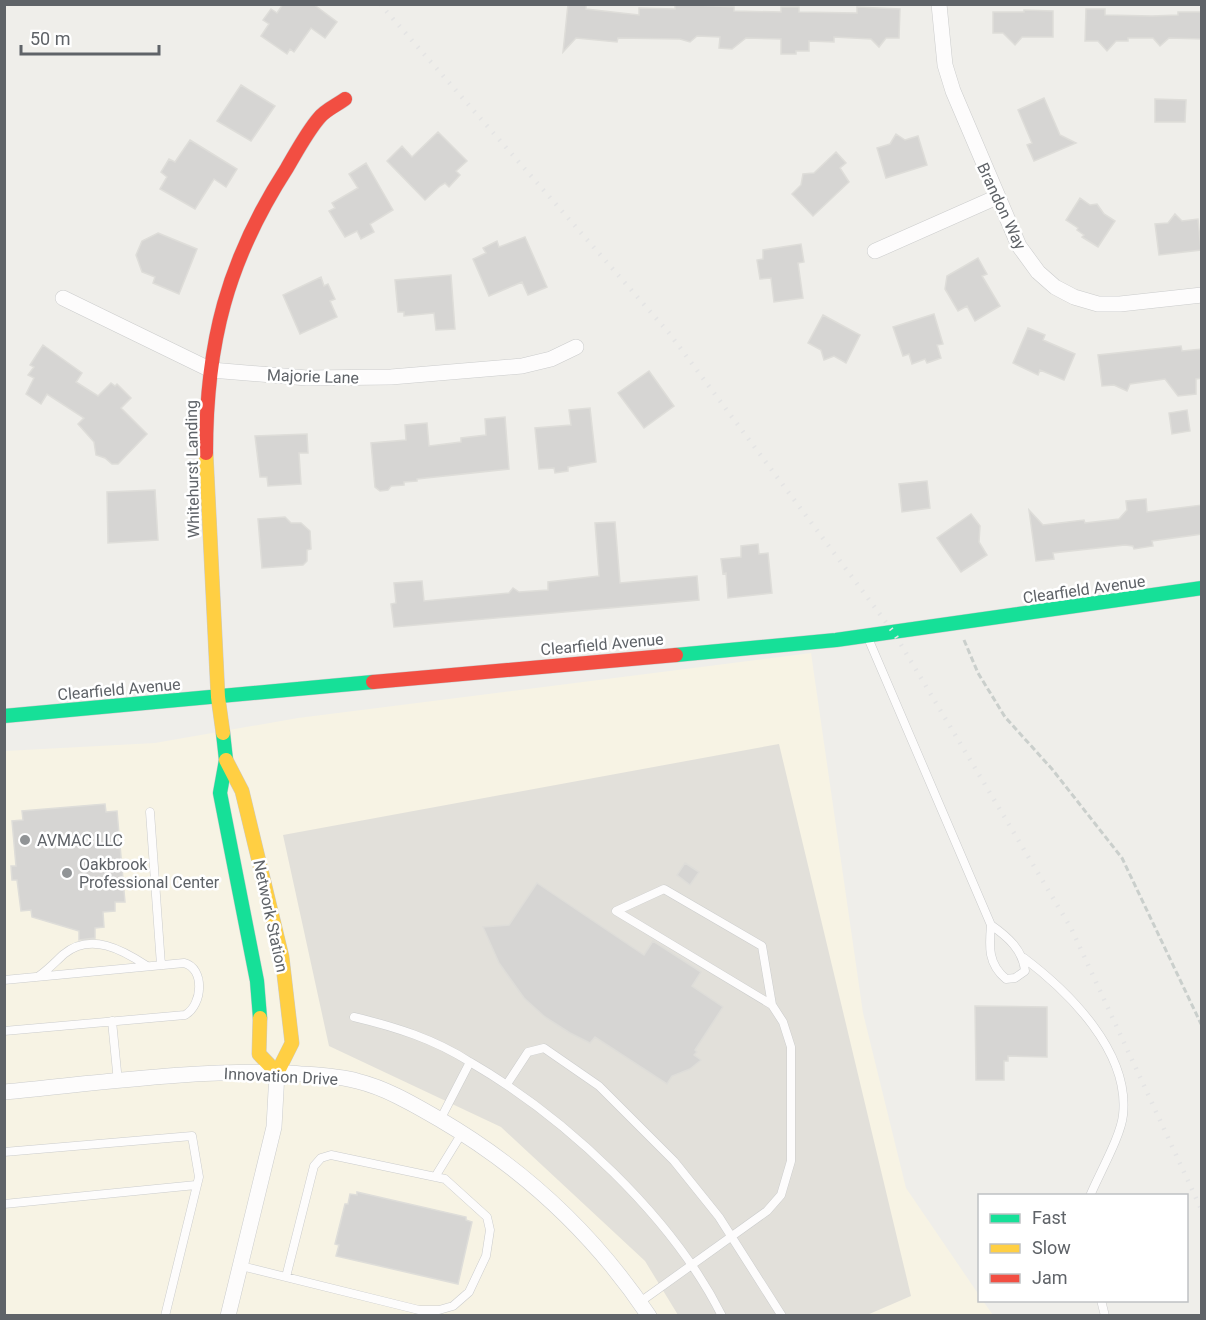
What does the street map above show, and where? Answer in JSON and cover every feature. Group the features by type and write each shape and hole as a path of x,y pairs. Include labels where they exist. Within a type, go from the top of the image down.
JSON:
{"street":[{"name":"Brandon Way","path":"939,4 947,74 968,132 1025,256 1055,287 1074,297 1098,304 1120,304 1202,295"},
{"name":"Whitehurst Landing","path":"218,697 206,474 206,408 219,320 229,281 261,208 320,116 345,99"},
{"path":"875,251 997,197"},
{"name":"Majorie Lane","path":"63,298 211,370 307,378 391,377 522,366 551,359 576,347"},
{"name":"Clearfield Avenue","path":"4,716 867,636 1202,588"},
{"name":"Network Station","path":"218,697 226,760 220,793 256,981 261,1029 259,1054 276,1073"},
{"name":"Network Station","path":"226,760 242,790 282,957 291,1043 276,1073 274,1127 228,1316"},
{"name":"Innovation Drive","path":"4,1092 221,1072 276,1073 357,1080 405,1099 462,1133 532,1182 584,1234 649,1316"}],"lane":[{"path":"867,636 991,925 989,952 995,970 1006,979 1015,978 1025,971 1024,957"},
{"path":"150,812 161,965"},
{"path":"640,1302 767,1211 782,1196 789,1171 791,1047 783,1022 772,1005 762,946 664,889 616,911 772,1005"},
{"path":"991,925 1071,997 1104,1043 1124,1093 1123,1118 1091,1194"},
{"path":"38,977 76,946 106,944 127,952 147,966"},
{"path":"4,980 184,963 192,965 197,972 198,1000 193,1010 185,1015 4,1031"},
{"path":"354,1017 406,1030 445,1046 507,1084 563,1125 603,1162 648,1211 691,1266 722,1316"},
{"path":"112,1022 118,1082"},
{"path":"507,1084 528,1052 544,1048 598,1086 698,1187 782,1316"},
{"path":"440,1120 471,1062"},
{"path":"435,1177 462,1133"},
{"path":"4,1152 192,1136 199,1176 165,1316"},
{"path":"241,1266 419,1311 439,1311 453,1306 469,1292 479,1276 490,1230 487,1217 445,1179 331,1155 321,1158 314,1166 286,1277"},
{"path":"4,1204 196,1185"}],"path":[{"path":"957,624 978,673 1005,717 1052,769 1122,858 1202,1026"}],"shaded area":[{"path":"811,653 863,1013 906,1188 978,1294 978,1302 984,1302 993,1315 5,1316 5,751 155,743 298,718"},
{"path":"779,744 911,1296 867,1315 678,1315 645,1261 501,1127 329,1046 283,835"}],"building":[{"path":"283,4 313,4 337,22 325,38 311,28 294,52 290,49 287,54 261,36 269,24 263,20 271,9 277,13"},
{"path":"568,4 586,4 586,9 639,15 639,8 675,9 675,4 734,7 734,11 781,12 781,7 799,7 799,12 857,13 857,7 900,9 899,38 886,38 879,47 871,39 834,37 834,42 809,41 809,51 781,54 781,39 746,38 732,49 719,48 720,37 697,36 690,42 680,39 618,38 617,42 576,38 563,52"},
{"path":"1086,9 1105,9 1105,15 1152,16 1178,15 1178,12 1202,12 1202,39 1169,38 1160,46 1153,38 1128,38 1128,41 1116,41 1107,51 1098,41 1085,41"},
{"path":"1024,10 1053,11 1053,37 1022,37 1015,45 1003,33 993,33 993,12 1024,12"},
{"path":"241,85 275,106 251,141 217,121"},
{"path":"1044,98 1060,135 1076,143 1034,161 1027,145 1032,143 1018,110"},
{"path":"1155,99 1186,100 1185,122 1155,122"},
{"path":"438,132 467,161 456,171 460,175 449,187 445,183 425,200 387,161 402,146 412,157"},
{"path":"896,134 905,140 918,136 927,165 886,178 877,148 890,144"},
{"path":"190,140 237,169 226,187 214,179 195,209 160,189 167,177 161,172 169,159 175,162"},
{"path":"836,152 846,163 840,168 849,182 813,216 792,194 801,185 803,174 814,173"},
{"path":"366,163 393,210 370,224 374,232 361,239 357,231 345,237 329,211 335,208 332,203 358,188 349,174"},
{"path":"1080,198 1090,205 1097,204 1104,214 1115,221 1098,247 1082,237 1084,235 1077,230 1078,228 1066,220"},
{"path":"1175,214 1182,221 1198,219 1201,250 1159,255 1155,224 1168,223"},
{"path":"158,233 197,249 179,294 153,283 155,277 142,272 136,255 142,241"},
{"path":"525,237 547,287 528,295 522,282 489,296 473,259 486,253 483,248 497,241 499,247"},
{"path":"801,244 804,262 798,263 803,298 774,302 771,278 760,279 757,260 763,259 763,250"},
{"path":"978,258 987,274 982,276 1000,306 975,321 967,306 958,311 945,289 947,276"},
{"path":"451,275 455,329 436,330 434,313 404,316 404,312 398,312 395,280"},
{"path":"321,277 324,286 328,284 335,299 330,301 337,317 300,334 283,295"},
{"path":"934,314 943,344 937,345 941,358 927,363 925,359 912,364 909,354 903,356 893,327"},
{"path":"823,315 860,335 846,363 834,356 824,360 821,350 808,343"},
{"path":"1028,328 1045,335 1043,340 1075,354 1064,380 1040,370 1038,375 1013,363"},
{"path":"43,345 82,373 76,382 98,396 111,383 115,386 117,384 131,398 121,408 147,434 118,464 112,464 96,455 94,442 78,424 84,418 47,394 41,404 26,394 34,378 28,375 34,367 30,365"},
{"path":"1181,346 1182,351 1202,349 1202,378 1196,379 1196,394 1178,396 1165,379 1130,384 1127,391 1114,385 1102,386 1098,355"},
{"path":"649,371 674,406 644,428 618,393"},
{"path":"590,408 596,462 568,467 568,471 555,473 554,468 539,469 535,428 571,425 569,410"},
{"path":"1187,410 1190,431 1172,434 1169,413"},
{"path":"505,417 509,469 417,479 417,481 404,482 404,485 391,486 388,490 380,491 375,487 371,443 406,440 405,425 427,423 429,446 461,442 461,438 486,435 485,419"},
{"path":"307,434 308,453 299,453 301,484 268,486 267,477 260,477 255,436"},
{"path":"927,481 930,508 902,512 899,484"},
{"path":"155,490 158,540 108,543 107,492"},
{"path":"1146,499 1147,512 1202,505 1202,534 1152,541 1153,546 1134,549 1133,546 1125,545 1053,553 1054,559 1036,561 1029,510 1043,525 1084,520 1085,523 1119,519 1127,510 1126,501"},
{"path":"971,514 980,526 979,542 987,555 961,572 937,538"},
{"path":"285,517 291,523 301,523 310,531 311,549 307,550 307,561 303,565 262,568 258,519"},
{"path":"615,522 620,583 697,576 699,600 394,627 391,604 396,603 394,583 422,581 424,601 509,593 513,588 519,592 548,590 548,582 599,576 595,523"},
{"path":"758,544 759,554 768,553 772,593 728,598 726,573 723,574 721,559 741,557 741,546"},
{"name":"Oakbrook Professional Center","path":"105,804 106,812 117,811 125,902 115,902 115,911 103,912 104,927 95,928 95,938 79,940 79,931 32,917 31,910 21,911 17,880 12,880 11,866 16,866 12,821 23,820 22,811"},
{"path":"685,863 699,872 690,885 677,875"},
{"path":"537,883 644,955 653,941 701,972 692,986 723,1007 695,1050 697,1052 694,1055 701,1060 690,1069 672,1076 667,1084 595,1037 590,1043 570,1033 545,1017 524,998 499,963 483,927 509,925"},
{"path":"975,1006 1047,1007 1047,1057 1008,1056 1008,1061 1004,1061 1004,1080 976,1080"},
{"path":"357,1192 466,1217 466,1220 472,1222 458,1284 336,1256 339,1245 335,1244 345,1204 348,1204 350,1194 357,1195"}],"railway":[{"path":"380,4 669,333 894,633 1071,928 1202,1211"}],"traffic: fast":[{"path":"676,655 836,640 1202,588"},
{"path":"4,716 373,682"},
{"path":"223,733 226,760 220,793 257,981 260,1018"}],"traffic: slow":[{"path":"206,453 218,697 223,733"},
{"path":"226,760 242,791 282,957 292,1043 277,1073 259,1054 260,1018"}],"traffic: jam":[{"path":"206,453 210,375 224,304 235,270 266,202 306,135 322,115 345,99"},
{"path":"373,682 676,655"}],"place":[{"name":"AVMAC LLC","path":"25,840"},
{"name":"Oakbrook Professional Center","path":"67,873"}]}
